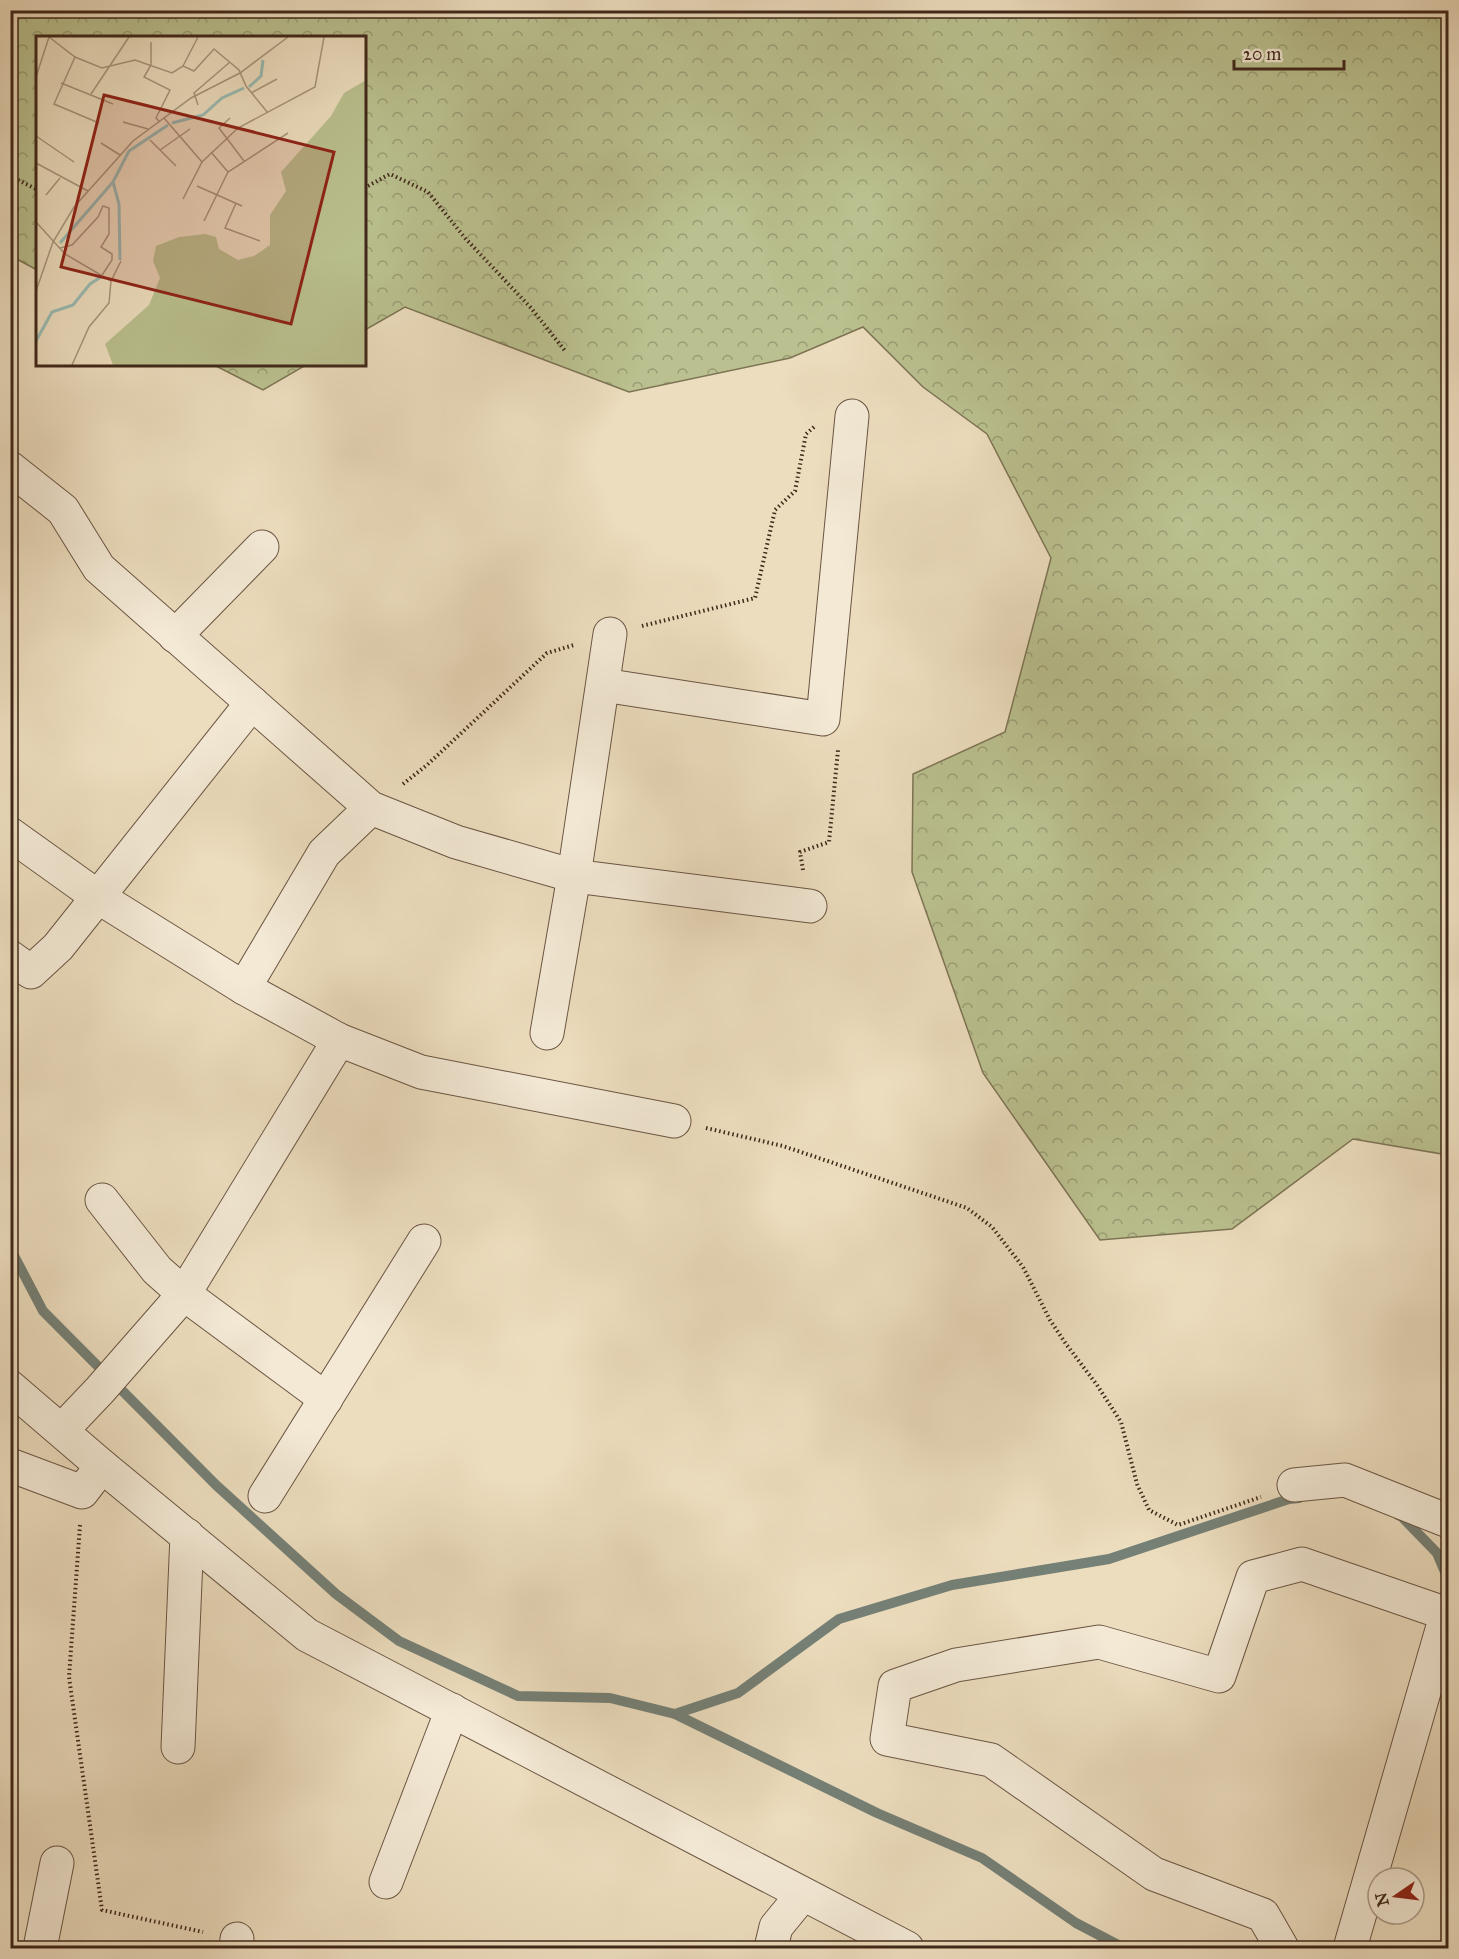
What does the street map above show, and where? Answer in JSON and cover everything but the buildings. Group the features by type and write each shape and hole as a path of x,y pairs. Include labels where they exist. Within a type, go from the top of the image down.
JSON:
{"street":[{"path":"603,685 823,719 852,416"},
{"path":"10,468 63,510 99,568 371,808 456,842 574,876 810,906"},
{"path":"175,636 262,547"},
{"path":"547,1033 574,876 610,634"},
{"path":"10,957 31,972 58,947 252,703"},
{"path":"244,988 324,853 371,808"},
{"path":"10,834 98,897 244,988 339,1040 421,1072 674,1121"},
{"path":"62,1430 184,1294 339,1040"},
{"path":"102,1200 156,1270 184,1294 326,1399"},
{"path":"265,1496 424,1241"},
{"path":"10,1387 307,1635 907,1948"},
{"path":"10,1465 82,1492 102,1466"},
{"path":"1294,1485 1345,1480 1449,1521"},
{"path":"178,1747 187,1535"},
{"path":"1282,1948 1263,1916 1154,1874 991,1760 887,1739 895,1686 956,1665 1099,1642 1220,1677 1253,1577 1302,1564 1448,1612 1350,1948"},
{"path":"386,1882 452,1710"},
{"path":"40,1948 57,1863"},
{"path":"771,1948 776,1926 803,1894"}],"path":[{"path":"366,187 390,174 428,192 465,238 531,308 566,352"},
{"path":"10,176 36,189"},
{"path":"810,906 800,852 829,842 839,738 823,719"},
{"path":"674,1121 783,1146 967,1208 992,1227 1023,1267 1050,1320 1121,1422 1137,1484 1149,1510 1179,1525 1294,1485"},
{"path":"82,1492 69,1677 102,1910 236,1944 302,1948"}],"green space":[{"path":"10,11 1448,11 1448,1155 1353,1139 1232,1229 1100,1240 983,1073 912,872 913,774 1005,732 1051,558 987,434 923,387 863,327 790,358 629,392 405,307 366,329 366,36 36,36 36,269 11,256"},
{"path":"216,366 304,366 263,390"}],"waterway":[{"path":"10,1248 43,1311 216,1485 336,1594 399,1641 518,1696 610,1698 675,1714 877,1813 982,1858 1076,1923 1124,1948"},
{"path":"675,1714 738,1693 839,1619 952,1585 1109,1559 1289,1499 1299,1498"},
{"path":"1398,1515 1437,1553 1448,1579"}]}
